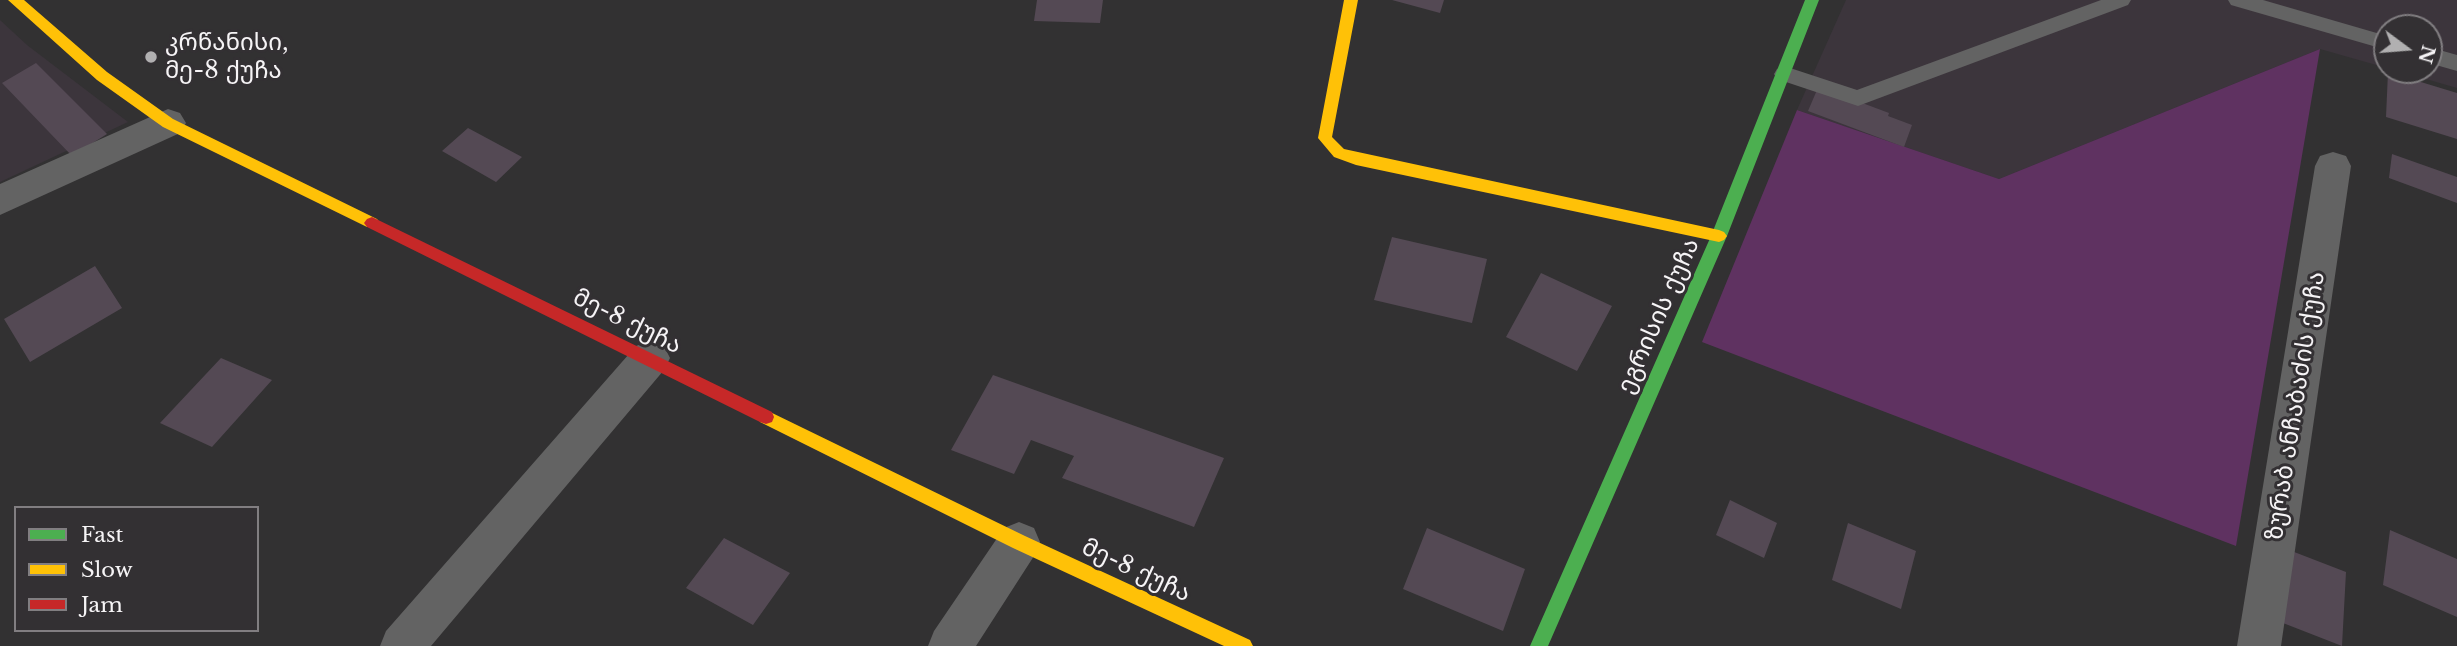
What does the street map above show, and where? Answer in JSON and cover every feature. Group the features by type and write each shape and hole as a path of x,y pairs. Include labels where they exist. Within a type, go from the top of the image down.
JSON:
{"street":[{"name":"მე-8 ქუჩა","path":"15,0 102,76 168,123 1019,542 1244,646"},
{"path":"1351,0 1325,138 1339,153 1369,162 1719,236"},
{"name":"ეგრისის ქუჩა","path":"1539,646 1719,236 1812,0"},
{"path":"0,200 168,123"},
{"name":"ზურაბ ანჩაბაძის ქუჩა","path":"2259,646 2333,166"},
{"path":"402,646 650,358"},
{"path":"950,646 1019,542"}],"lane":[{"path":"1784,74 1857,98 2121,0"},
{"path":"2238,0 2373,39"}],"shaded area":[{"path":"1846,0 2457,0 2457,88 2443,84 2443,14 2373,14 2373,64 2320,49 1999,179 1797,110"},
{"path":"0,20 27,45 128,122 0,182"},
{"path":"2320,49 2236,546 1702,342 1797,110 1999,179"}],"building":[{"path":"1037,0 1103,0 1100,23 1034,21"},
{"path":"1392,0 1444,0 1440,13"},
{"path":"36,63 107,134 72,156 2,83"},
{"path":"2387,84 2427,84 2457,93 2457,139 2386,117"},
{"path":"1817,90 1841,95 1889,113 1888,116 1912,125 1904,147 1808,111"},
{"path":"468,128 522,157 496,182 442,151"},
{"path":"2392,154 2457,177 2457,203 2389,178"},
{"path":"1392,237 1487,259 1472,323 1374,300"},
{"path":"95,266 122,308 30,362 4,319"},
{"path":"1541,273 1612,306 1577,371 1506,337"},
{"path":"221,358 272,380 212,447 160,423"},
{"path":"993,375 1224,458 1194,527 1062,478 1074,456 1031,440 1014,474 951,450"},
{"path":"1730,500 1777,523 1764,558 1716,535"},
{"path":"1848,523 1916,551 1901,609 1832,580"},
{"path":"1427,528 1525,569 1503,631 1403,589"},
{"path":"2390,530 2457,559 2457,617 2383,585"},
{"path":"724,538 790,573 753,625 686,588"},
{"path":"2289,550 2346,572 2342,646 2283,623"}],"traffic: fast":[{"path":"1539,646 1719,236 1812,0"}],"traffic: slow":[{"path":"15,0 102,76 168,123 372,223"},
{"path":"1351,0 1325,138 1339,153 1356,159 1719,236"},
{"path":"766,417 1019,542 1244,646"}],"traffic: jam":[{"path":"372,223 766,417"}],"place":[{"name":"კრწანისი, მე-8 ქუჩა","path":"151,57"}]}
